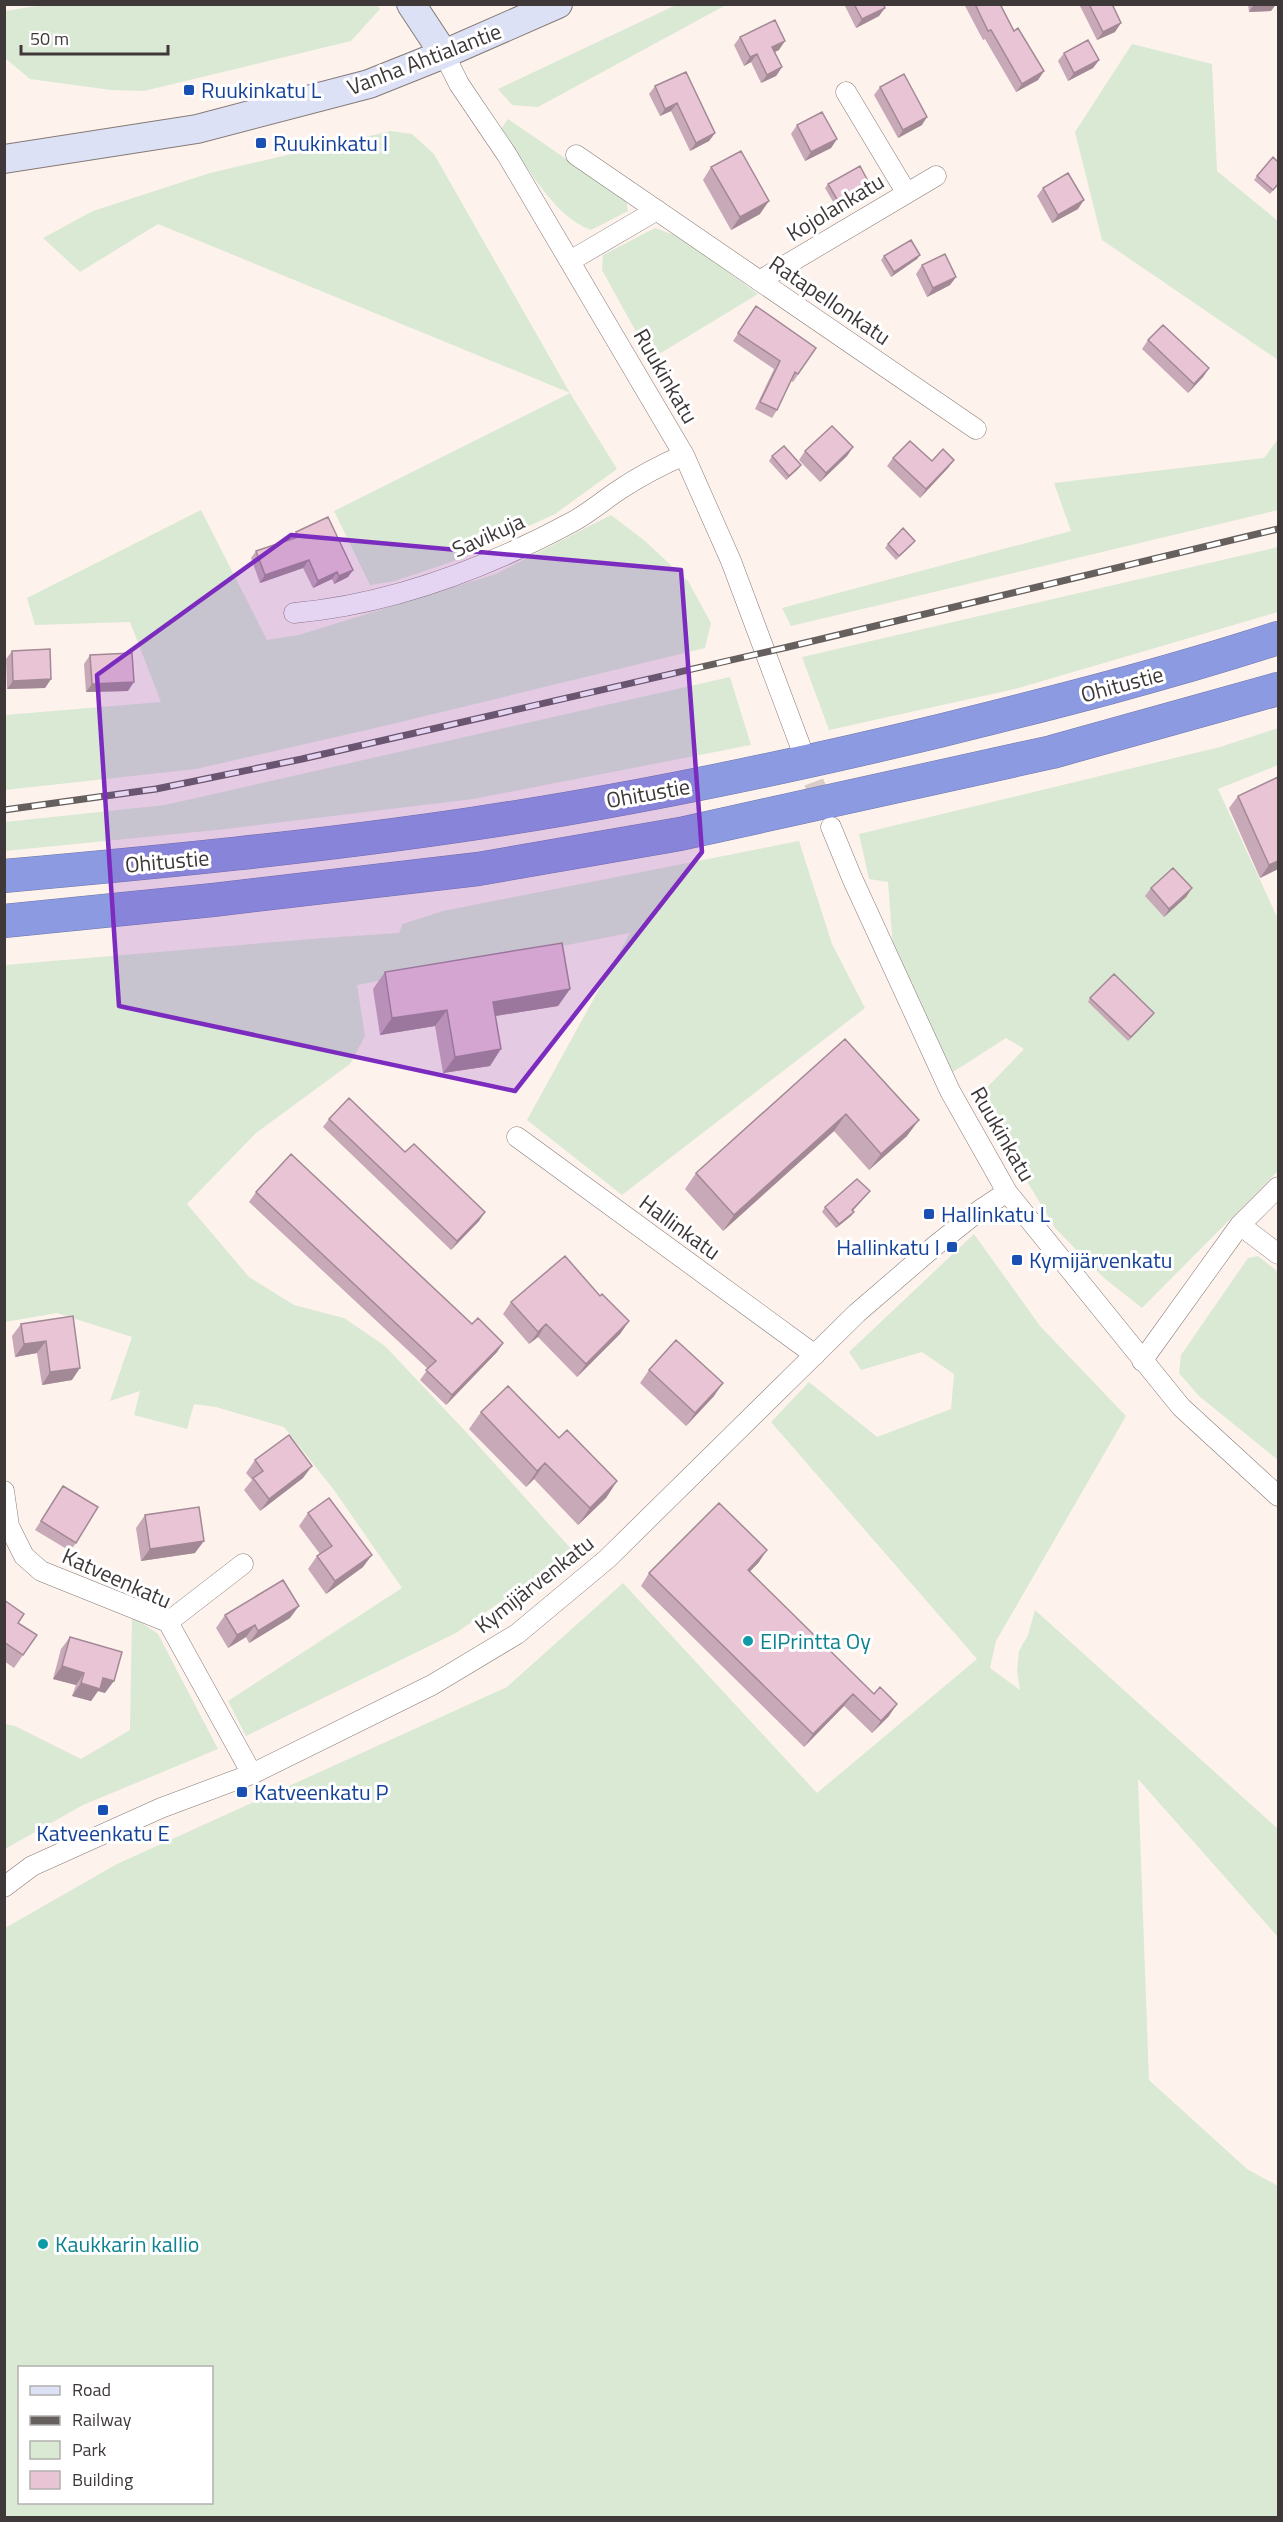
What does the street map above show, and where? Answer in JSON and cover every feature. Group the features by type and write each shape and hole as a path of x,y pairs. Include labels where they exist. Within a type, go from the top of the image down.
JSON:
{"highway":[{"name":"Ohitustie","path":"4,876 206,858 473,824 671,789 846,753 1036,707 1226,655 1278,638"},
{"name":"Ohitustie","path":"4,921 213,900 478,869 680,834 861,796 1052,752 1278,689"}],"street":[{"path":"411,4 444,54"},
{"name":"Vanha Ahtialantie","path":"4,159 197,129 369,84 558,4"},
{"name":"Ruukinkatu","path":"444,54 459,84 507,155 684,455 731,561 800,745"},
{"path":"846,92 906,192"},
{"name":"Ratapellonkatu","path":"576,156 976,429"},
{"name":"Kojolankatu","path":"759,281 936,176"},
{"path":"570,261 657,210"},
{"name":"Savikuja","path":"294,613 328,610 362,603 457,576 576,520 640,477 684,455"},
{"name":"Ruukinkatu","path":"831,827 950,1092 1007,1192 1181,1407 1278,1496"},
{"name":"Hallinkatu","path":"517,1137 815,1355"},
{"path":"1142,1361 1240,1225 1278,1187"},
{"name":"Kymijärvenkatu","path":"4,1887 32,1866 161,1808 252,1774 432,1685 517,1634 607,1560 858,1313 936,1245 1007,1192"},
{"path":"1240,1225 1278,1254"},
{"name":"Katveenkatu","path":"4,1491 9,1526 24,1556 41,1571 168,1622 252,1774"},
{"path":"168,1622 243,1564"}],"highlighted area":[{"path":"291,535 681,570 702,852 515,1091 119,1006 97,675"}],"green space":[{"path":"49,4 377,4 380,9 351,41 144,91 111,90 30,79 5,58 5,11"},
{"path":"676,5 726,5 538,107 512,105 498,89"},
{"path":"1132,44 1212,64 1217,171 1278,221 1278,360 1102,240 1075,132"},
{"path":"508,119 626,200 628,211 591,230 577,223 564,213 540,187 501,129"},
{"path":"391,131 412,134 434,154 570,393 158,224 80,272 43,238 93,211 210,173"},
{"path":"655,228 680,237 758,294 651,359 602,270 603,255"},
{"path":"570,393 617,469 555,514 451,562 395,581 370,585 334,511"},
{"path":"1278,439 1278,510 791,626 782,608 1071,531 1054,483 1264,458"},
{"path":"201,510 267,640 299,635 496,574 611,515 645,541 688,581 711,623 705,648 196,769 5,790 5,715 161,702 130,622 35,625 27,598"},
{"path":"1278,547 1278,612 1015,689 829,730 802,657"},
{"path":"730,677 751,745 473,799 226,829 5,851 5,822 165,805"},
{"path":"1278,728 1278,765 1218,789 1278,919 1278,1171 1142,1308 1104,1278 1055,1228 977,1098 1024,1049 1006,1038 953,1072 893,949 888,882 869,879 859,834 1220,747"},
{"path":"799,841 832,944 865,1008 622,1195 527,1120 630,933 357,985 365,1036 350,1064 256,1133 187,1204 249,1277 294,1305 344,1318 385,1346 573,1551 456,1633 246,1736 228,1701 402,1588 334,1490 284,1427 216,1407 194,1404 187,1429 134,1415 140,1391 110,1401 132,1337 57,1313 5,1322 5,965 399,933 403,924 443,911"},
{"path":"974,1234 1040,1326 1126,1416 996,1641 990,1668 1020,1690 1017,1671 1019,1651 1028,1635 1035,1610 1278,1829 1278,1937 1138,1779 1149,2080 1247,2169 1278,2186 1278,2517 5,2517 5,1928 117,1864 507,1687 623,1583 817,1793 977,1659 771,1422 809,1382 877,1437 951,1409 954,1374 922,1352 861,1370 849,1352"},
{"path":"1258,1256 1278,1272 1278,1460 1199,1396 1179,1373 1181,1355 1248,1258"},
{"path":"132,1616 158,1634 218,1749 83,1805 5,1849 5,1724 15,1726 81,1759 130,1730"}],"building":[{"path":"854,4 883,4 885,8 862,19"},
{"path":"975,4 1000,4 1014,31 1018,28 1044,71 1022,84 991,30 988,31"},
{"path":"1089,4 1112,4 1121,23 1103,32"},
{"path":"775,20 785,41 772,47 782,67 767,75 757,54 750,57 740,37"},
{"path":"1088,40 1099,60 1074,73 1064,53"},
{"path":"686,72 715,133 696,143 677,103 665,109 655,86"},
{"path":"904,74 927,117 903,130 880,87"},
{"path":"822,112 837,139 811,152 797,125"},
{"path":"741,151 769,201 740,217 711,167"},
{"path":"1273,157 1278,162 1278,184 1273,190 1257,176"},
{"path":"860,166 869,183 838,201 828,184"},
{"path":"1068,173 1084,200 1058,215 1043,188"},
{"path":"911,240 920,255 894,272 884,256"},
{"path":"945,254 956,277 933,288 922,265"},
{"path":"756,306 816,348 798,374 795,372 777,410 760,402 780,361 738,333"},
{"path":"1163,325 1209,368 1194,384 1148,340"},
{"path":"832,426 853,447 826,473 805,451"},
{"path":"910,441 932,461 943,449 954,460 926,489 893,458"},
{"path":"784,446 801,465 789,476 772,456"},
{"path":"328,517 353,570 339,576 337,572 318,581 309,560 265,575 256,551 298,537 296,532"},
{"path":"903,528 915,541 899,556 888,544"},
{"path":"50,649 51,679 13,681 12,651"},
{"path":"132,653 134,682 92,684 90,655"},
{"path":"1278,777 1278,861 1269,865 1238,796"},
{"path":"1173,868 1192,888 1169,909 1151,888"},
{"path":"562,943 570,989 493,1002 501,1049 455,1057 447,1010 392,1018 385,972"},
{"path":"1114,974 1154,1013 1131,1037 1090,998"},
{"path":"845,1039 919,1120 881,1154 846,1114 734,1215 696,1173"},
{"path":"349,1098 405,1152 414,1144 485,1212 457,1241 329,1119"},
{"path":"291,1154 472,1324 478,1318 503,1343 452,1395 426,1370 436,1361 256,1192"},
{"path":"857,1179 870,1191 852,1210 854,1212 839,1224 825,1207"},
{"path":"565,1256 600,1296 602,1294 629,1321 586,1364 546,1324 538,1332 511,1302"},
{"path":"73,1316 80,1368 50,1372 46,1341 24,1344 21,1324"},
{"path":"676,1340 723,1383 695,1413 649,1370"},
{"path":"508,1386 559,1438 567,1430 617,1481 590,1508 545,1463 537,1471 481,1412"},
{"path":"289,1435 312,1466 269,1499 253,1478 263,1471 255,1460"},
{"path":"63,1486 98,1507 76,1543 41,1521"},
{"path":"329,1498 372,1555 335,1581 317,1556 332,1546 308,1513"},
{"name":"ElPrintta Oy","path":"719,1503 767,1550 748,1570 874,1694 880,1687 897,1704 881,1721 853,1694 813,1734 649,1573"},
{"path":"199,1507 204,1541 150,1549 145,1515"},
{"path":"283,1580 299,1606 258,1631 255,1625 237,1635 225,1615"},
{"path":"4,1600 24,1614 18,1623 37,1635 23,1655 4,1642"},
{"path":"70,1637 122,1652 114,1681 103,1678 100,1689 81,1683 84,1673 62,1666"}],"tunnel":[{"path":"803,754 825,811"}],"railway":[{"path":"4,810 156,789 302,759 788,647 1278,529"}],"place":[{"name":"Ruukinkatu L","path":"189,90"},
{"name":"Ruukinkatu I","path":"261,143"},
{"name":"Hallinkatu L","path":"929,1214"},
{"name":"Hallinkatu I","path":"952,1247"},
{"name":"Kymijärvenkatu","path":"1017,1260"},
{"name":"ElPrintta Oy","path":"748,1641"},
{"name":"Katveenkatu P","path":"242,1792"},
{"name":"Katveenkatu E","path":"103,1810"},
{"name":"Kaukkarin kallio","path":"43,2244"}]}
